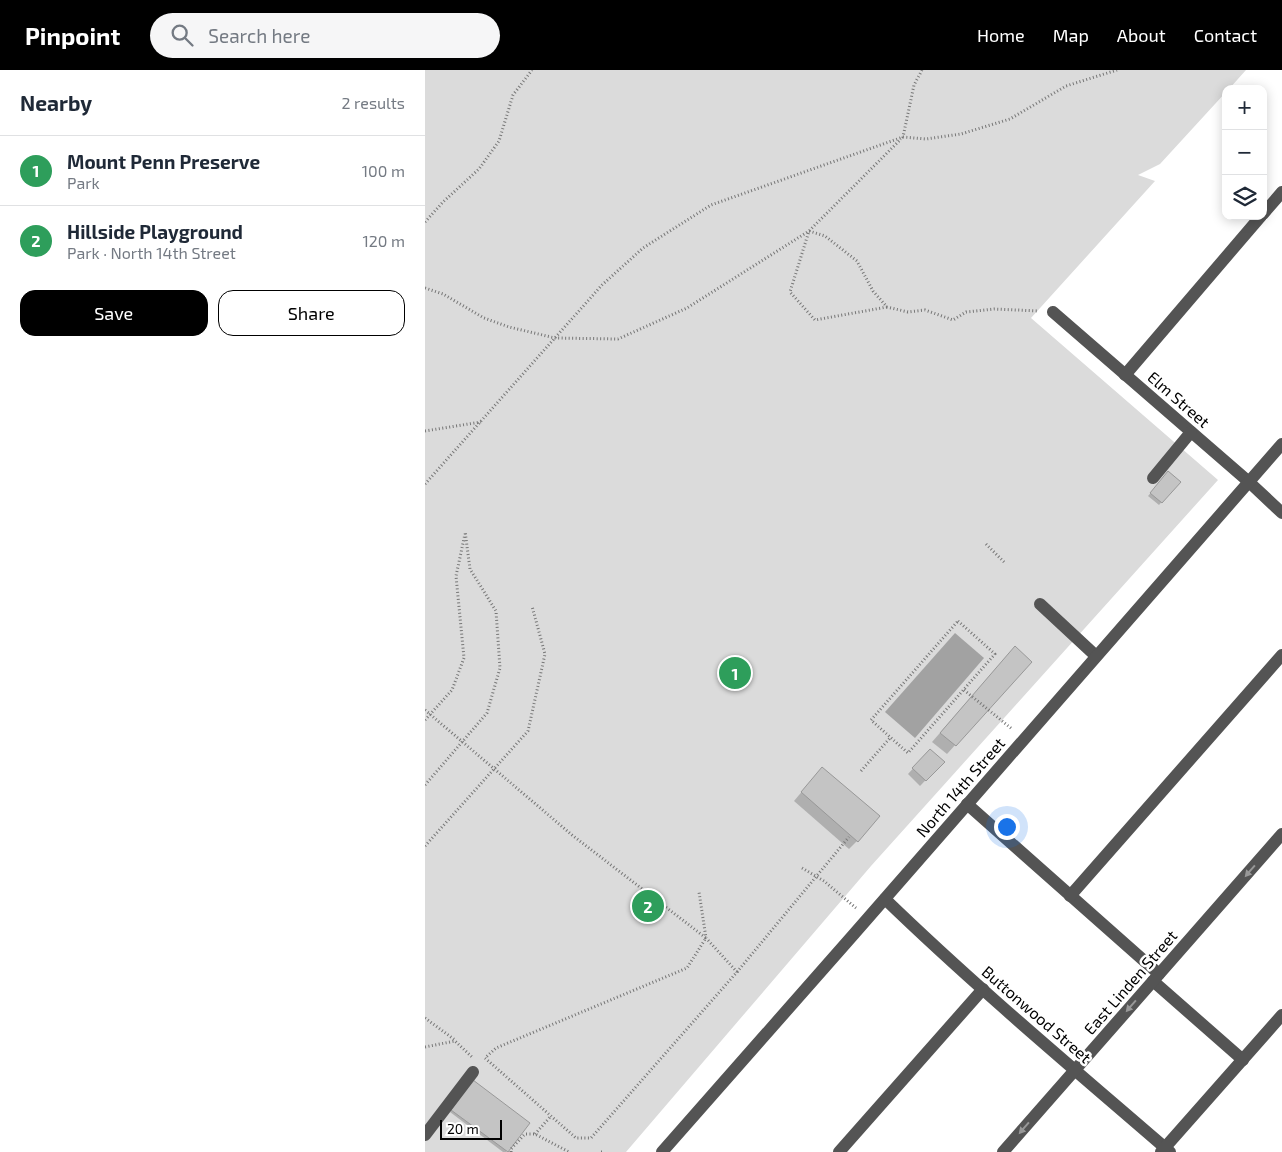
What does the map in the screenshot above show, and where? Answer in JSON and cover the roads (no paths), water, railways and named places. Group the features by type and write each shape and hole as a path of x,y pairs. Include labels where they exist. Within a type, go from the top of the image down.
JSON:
{"street":[{"path":"1267,209 1282,192"},
{"path":"1125,375 1258,220"},
{"name":"Elm Street","path":"1053,312 1249,482 1282,513"},
{"path":"1153,478 1191,432"},
{"name":"North 14th Street","path":"662,1152 1282,444"},
{"path":"1040,604 1097,656"},
{"path":"1070,896 1282,655"},
{"path":"967,804 1070,896 1243,1060"},
{"name":"East Linden Street","path":"1003,1152 1282,834"},
{"name":"Buttonwood Street","path":"885,899 918,931 1166,1151"},
{"path":"839,1152 983,989"},
{"path":"1166,1151 1282,1015"},
{"path":"425,1135 473,1072"}],"place":[{"name":"Mount Penn Preserve","path":"735,673"},
{"name":"Hillside Playground","path":"648,906"}]}
